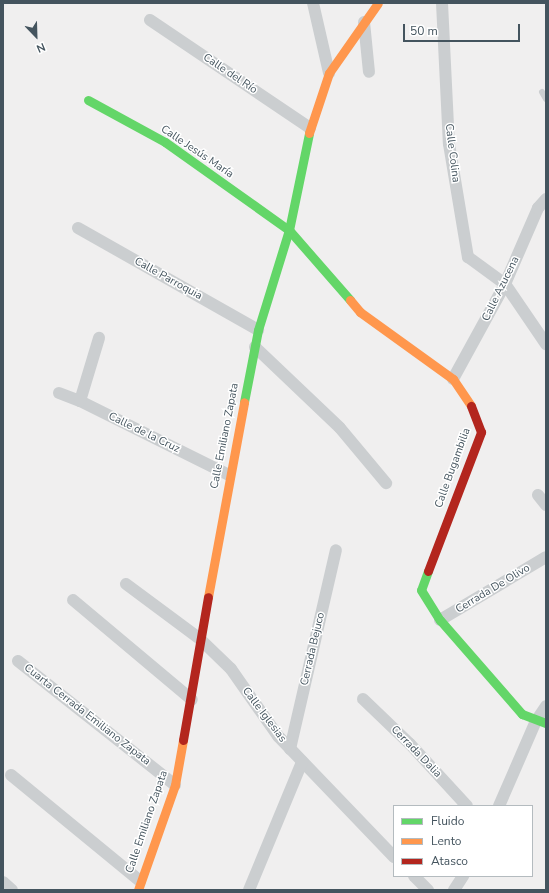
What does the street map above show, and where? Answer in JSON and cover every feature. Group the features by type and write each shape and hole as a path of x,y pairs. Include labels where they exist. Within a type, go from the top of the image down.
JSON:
{"street":[{"path":"313,3 329,73"},
{"name":"Calle Emiliano Zapata","path":"139,886 175,785 192,700 200,639 229,475 258,330 289,230 310,128 329,73 378,3"},
{"name":"Calle Colina","path":"442,3 449,144 468,258 505,284"},
{"name":"Calle del Río","path":"150,20 310,128"},
{"path":"364,22 369,72"},
{"name":"Calle Jesús María","path":"88,100 165,142 289,230"},
{"name":"Calle Azucena","path":"454,379 505,284 538,208 546,199"},
{"name":"Calle Parroquia","path":"78,228 258,330"},
{"name":"Calle Bugambilia","path":"289,230 360,312 454,379 473,410 481,432 421,590 440,620 508,700 522,714 541,722"},
{"path":"505,284 546,344"},
{"path":"80,401 99,338"},
{"path":"255,347 340,428 386,483"},
{"name":"Calle de la Cruz","path":"59,393 80,401 229,475"},
{"path":"538,495 546,505"},
{"name":"Cerrada Bejuco","path":"290,748 336,550"},
{"name":"Cerrada De Olivo","path":"440,620 546,557"},
{"name":"Calle Iglesias","path":"126,584 200,639 231,669 253,704 302,762 393,856"},
{"path":"73,600 192,700"},
{"name":"Cuarta Cerrada Emiliano Zapata","path":"18,661 175,785"},
{"name":"Cerrada Dalia","path":"363,699 410,744 466,805"},
{"path":"500,805 541,722 546,706"},
{"path":"249,890 302,762"},
{"path":"11,774 139,886"},
{"path":"415,877 428,890"},
{"path":"454,890 462,877"},
{"path":"3,882 12,890"}],"lane":[{"path":"542,92 546,99"}],"traffic: fast":[{"path":"88,100 165,142 289,230 350,300"},
{"path":"244,402 258,330 289,230 309,133"},
{"path":"428,571 421,590 440,620 522,714 546,723"}],"traffic: slow":[{"path":"309,133 329,73 378,3"},
{"path":"350,300 360,312 453,379 471,406"},
{"path":"208,597 244,402"},
{"path":"138,890 175,785 183,740"}],"traffic: jam":[{"path":"428,571 481,432 471,406"},
{"path":"183,740 208,597"}]}
